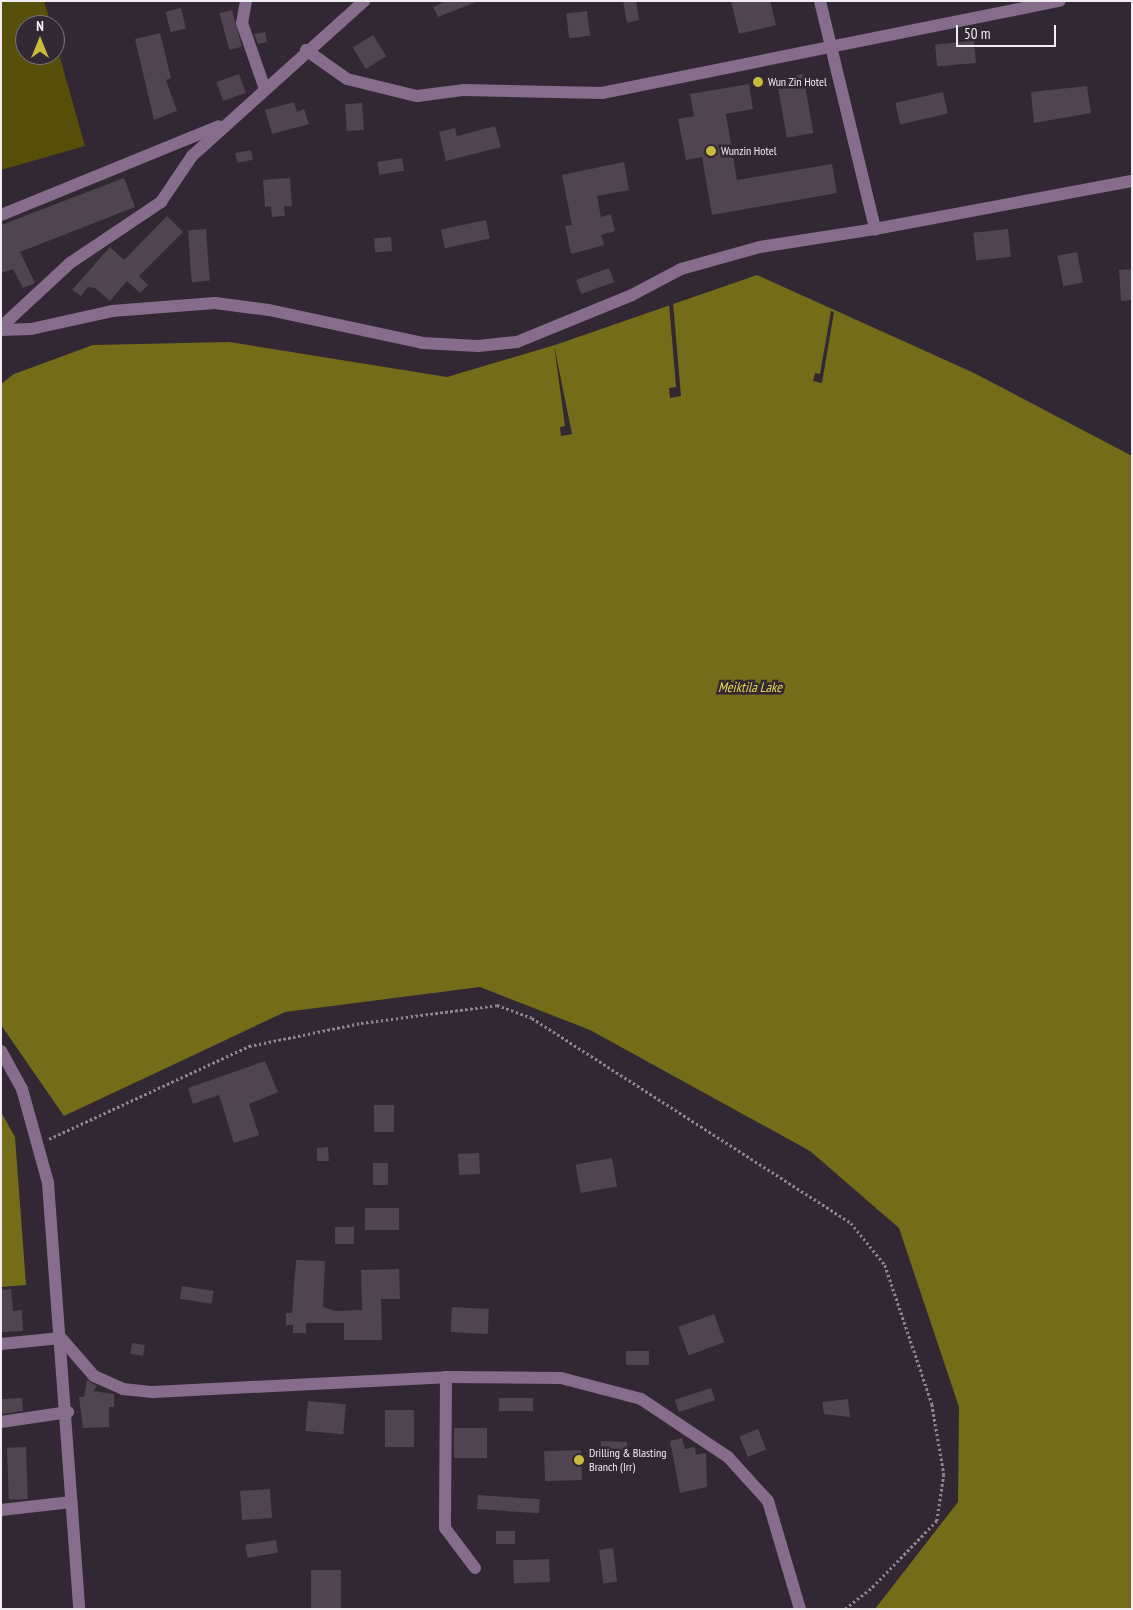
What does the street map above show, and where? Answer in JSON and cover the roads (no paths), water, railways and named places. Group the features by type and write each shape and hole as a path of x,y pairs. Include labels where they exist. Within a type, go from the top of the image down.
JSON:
{"street":[{"path":"246,1 242,24 264,89"},
{"path":"1,329 70,263 161,202 192,156 306,50 364,1"},
{"path":"820,1 875,229"},
{"path":"306,50 347,79 417,96 462,90 602,93 1038,3 1060,1"},
{"path":"1,215 225,124"},
{"path":"1,329 31,329 112,311 215,303 269,310 423,343 478,346 547,332 690,267 760,246 875,229 1132,181"},
{"path":"1,1051 22,1089 39,1144 48,1183 60,1338 68,1412 80,1609"},
{"path":"1,1344 60,1338"},
{"path":"60,1338 94,1376 123,1389 143,1391 446,1377 560,1378 642,1399 728,1457 768,1501 800,1609"},
{"path":"446,1377 445,1528 475,1568"},
{"path":"1,1422 68,1412"},
{"path":"1,1510 72,1502"}],"water":[{"name":"Meiktila Lake","path":"757,275 974,373 1132,456 1132,1609 875,1609 958,1502 959,1407 899,1228 810,1151 590,1030 480,987 285,1012 64,1116 1,1025 1,384 14,374 93,345 229,342 447,377 555,345"},
{"path":"1,1112 15,1137 26,1285 1,1287"}],"place":[{"name":"Wun Zin Hotel","path":"758,82"},
{"name":"Wunzin Hotel","path":"711,151"},
{"name":"Drilling & Blasting Branch (Irr)","path":"579,1460"}]}
